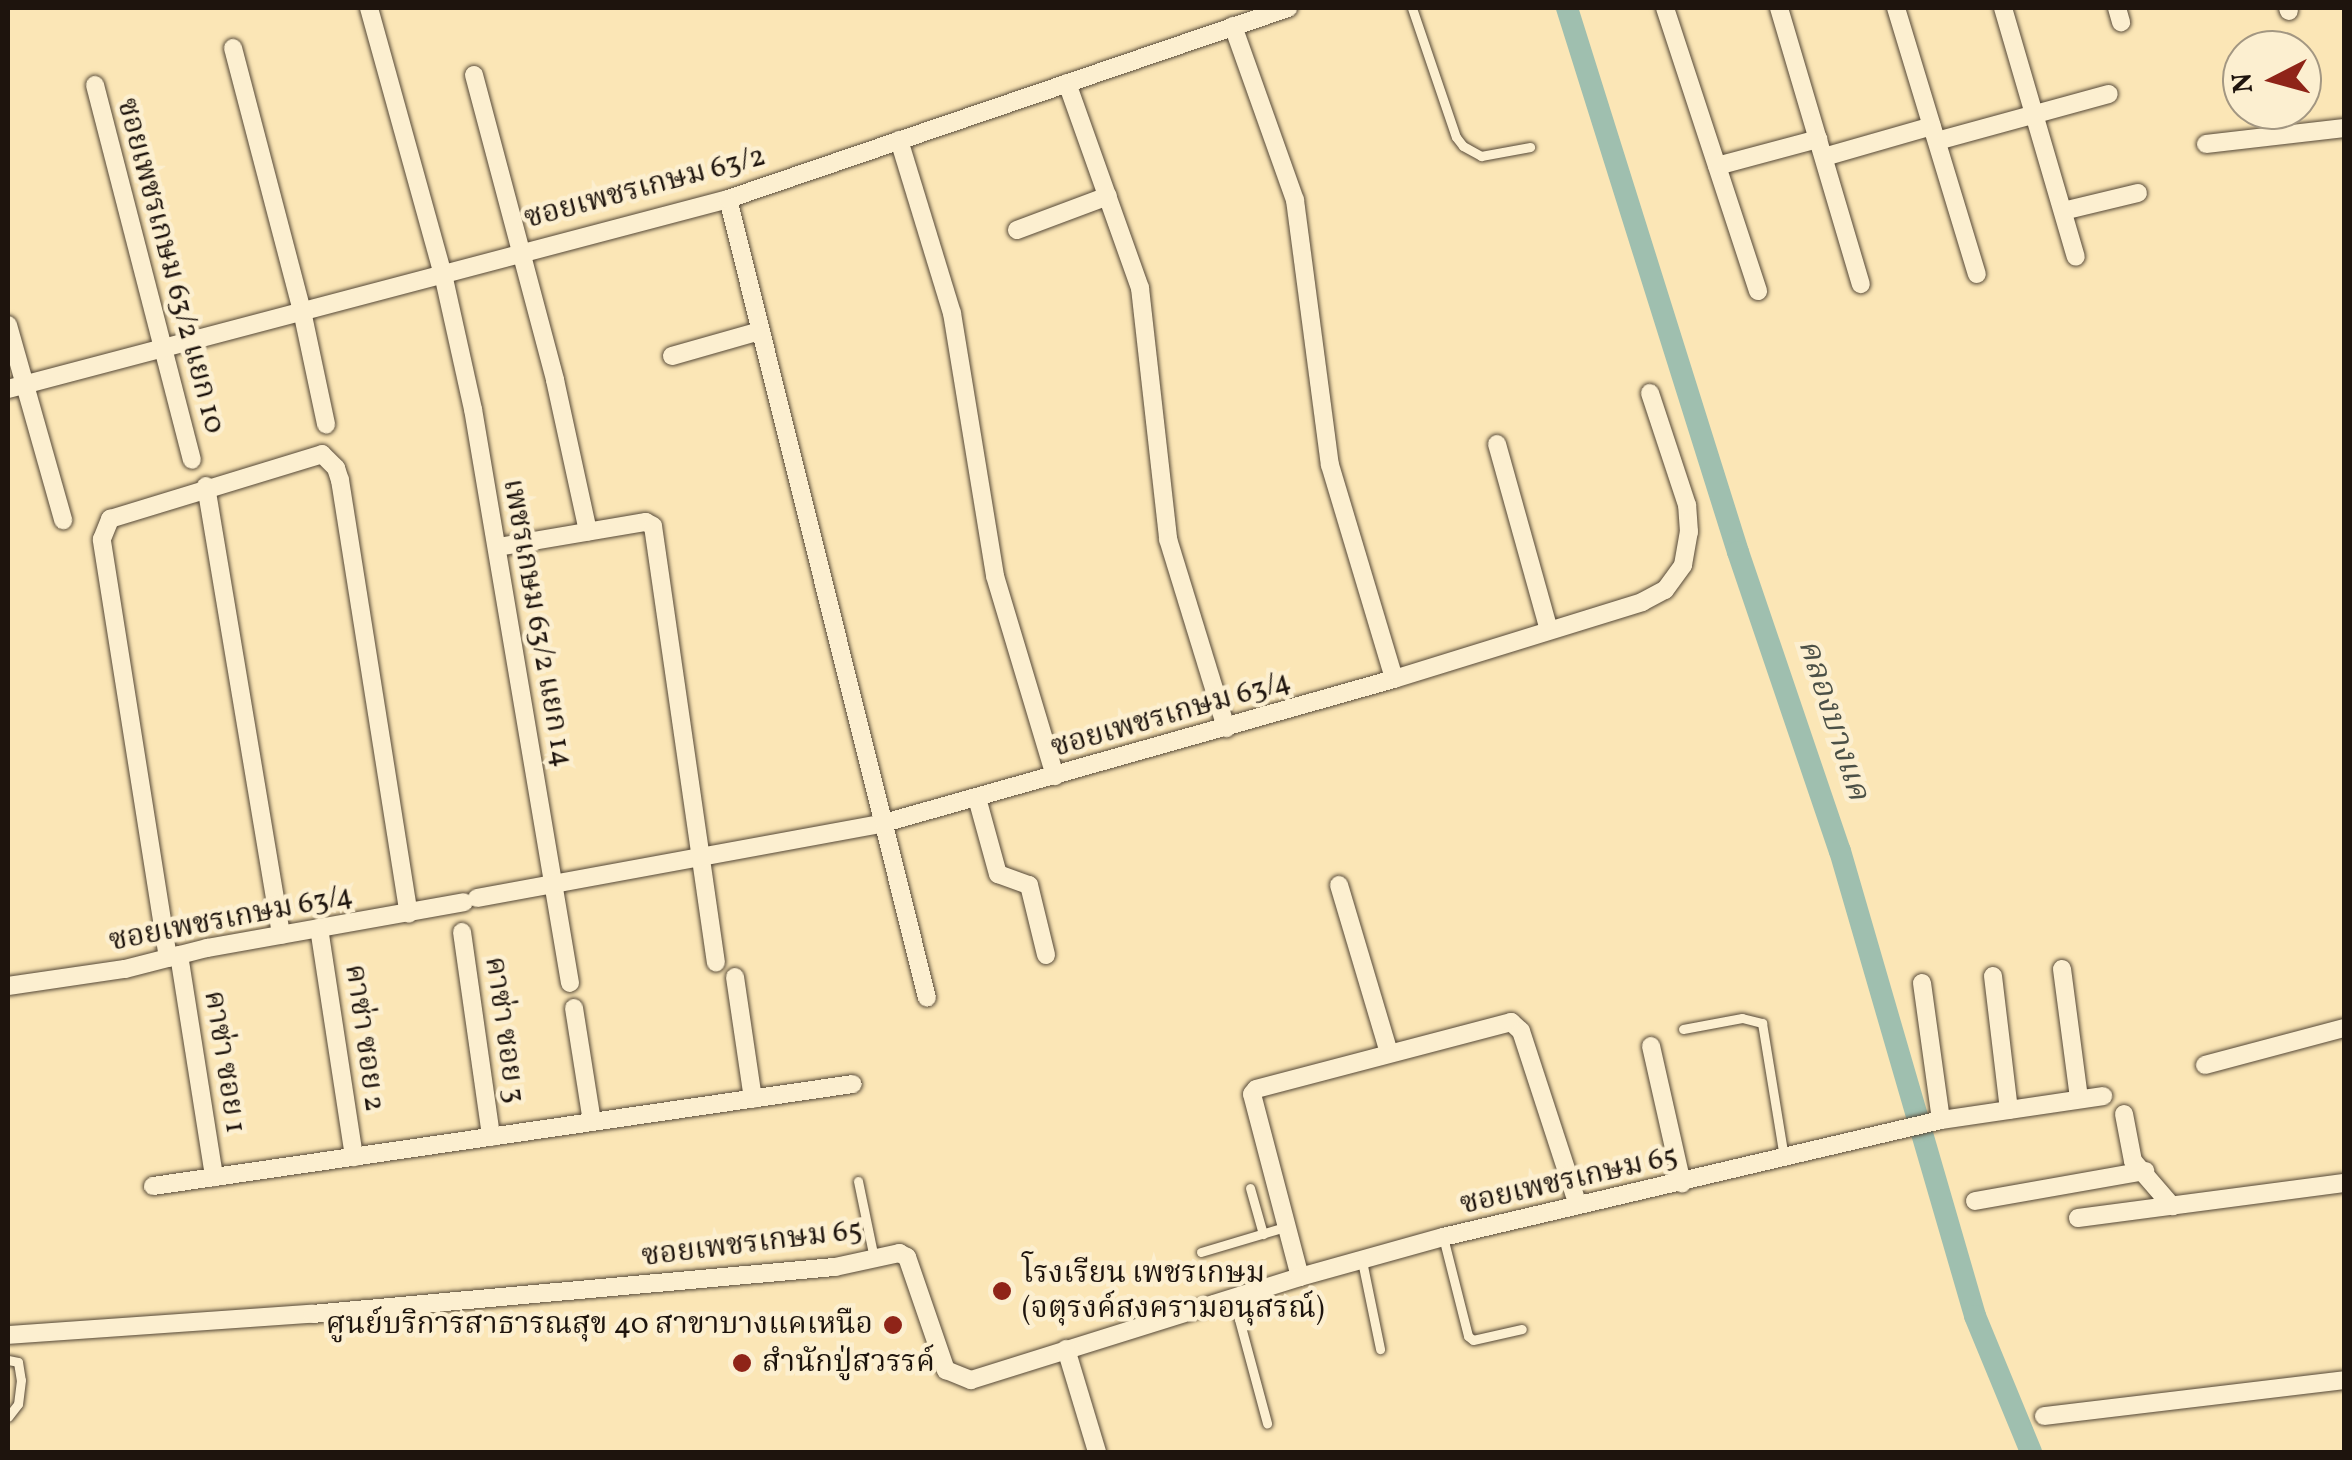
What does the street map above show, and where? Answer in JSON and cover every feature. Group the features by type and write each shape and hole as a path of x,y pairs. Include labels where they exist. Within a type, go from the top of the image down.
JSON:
{"street":[{"name":"เพชรเกษม 63/2 แยก 14","path":"369,8 444,274 498,547 570,982"},
{"name":"ซอยเพชรเกษม 63/2","path":"15,386 728,199 1288,8"},
{"path":"1665,8 1758,291"},
{"path":"1779,8 1861,284"},
{"path":"1896,8 1978,274"},
{"path":"2003,8 2076,257"},
{"path":"1233,26 1295,200 1330,466 1394,679"},
{"path":"233,48 302,311 326,424"},
{"path":"474,75 588,531"},
{"path":"1067,83 1140,288 1168,538 1226,728"},
{"name":"ซอยเพชรเกษม 63/2 แยก 10","path":"94,86 192,460"},
{"path":"1717,166 1934,134 2109,94"},
{"path":"2206,144 2344,128"},
{"path":"899,140 955,328 995,576 1055,776"},
{"path":"2063,211 2138,193"},
{"path":"1017,230 1108,196"},
{"path":"728,199 927,998"},
{"path":"8,325 15,386 63,520"},
{"path":"672,356 760,331"},
{"name":"ซอยเพชรเกษม 63/4","path":"8,986 125,969 281,935 884,823 1226,728 1642,602 1665,590 1683,565 1689,532 1686,504 1650,393"},
{"path":"1496,444 1549,630"},
{"path":"281,935 206,486 322,454 336,468 409,914"},
{"name":"คาซ่า ซอย 1","path":"206,486 110,518 102,539 214,1177"},
{"path":"498,547 646,522 653,526 716,962"},
{"path":"978,798 998,874 1029,885 1046,955"},
{"path":"1339,885 1389,1054"},
{"name":"คาซ่า ซอย 2","path":"320,928 354,1157"},
{"name":"คาซ่า ซอย 3","path":"462,932 491,1137"},
{"path":"2062,969 2079,1099"},
{"path":"1993,976 2009,1110"},
{"path":"735,977 752,1099"},
{"path":"1922,983 1940,1120"},
{"path":"574,1008 592,1122"},
{"path":"1300,1276 1252,1094 1256,1088 1510,1022 1518,1025 1578,1205"},
{"path":"2205,1064 2344,1028"},
{"path":"1651,1046 1682,1184"},
{"path":"153,1186 853,1084"},
{"name":"ซอยเพชรเกษม 65","path":"8,1336 835,1268 899,1253 906,1257 946,1370 955,1377 971,1380 1300,1276 1443,1237 1903,1132 1940,1120 2103,1096"},
{"path":"2124,1114 2133,1161 2172,1206"},
{"path":"1974,1201 2145,1171"},
{"path":"2078,1218 2344,1183"},
{"path":"1066,1350 1097,1452"},
{"path":"2044,1416 2344,1380"}],"lane":[{"path":"1412,8 1456,137 1463,146 1481,156 1530,147"},
{"path":"1683,1030 1742,1018 1762,1023 1784,1160"},
{"path":"858,1180 874,1258"},
{"path":"1250,1188 1263,1234"},
{"path":"1201,1252 1285,1227"},
{"path":"1443,1237 1468,1336 1472,1340 1522,1329"},
{"path":"1362,1261 1380,1349"},
{"path":"1233,1297 1267,1424"},
{"path":"8,1360 18,1362 21,1380 18,1404 8,1417"}],"waterway":[{"name":"คลองบางแค","path":"1567,8 1738,552 1840,851 1975,1316 2031,1452"}],"place":[{"name":"โรงเรียน เพชรเกษม (จตุรงค์สงครามอนุสรณ์)","path":"1002,1291"},
{"name":"ศูนย์บริการสาธารณสุข 40 สาขาบางแคเหนือ","path":"893,1325"},
{"name":"สำนักปู่สวรรค์","path":"742,1363"}]}
